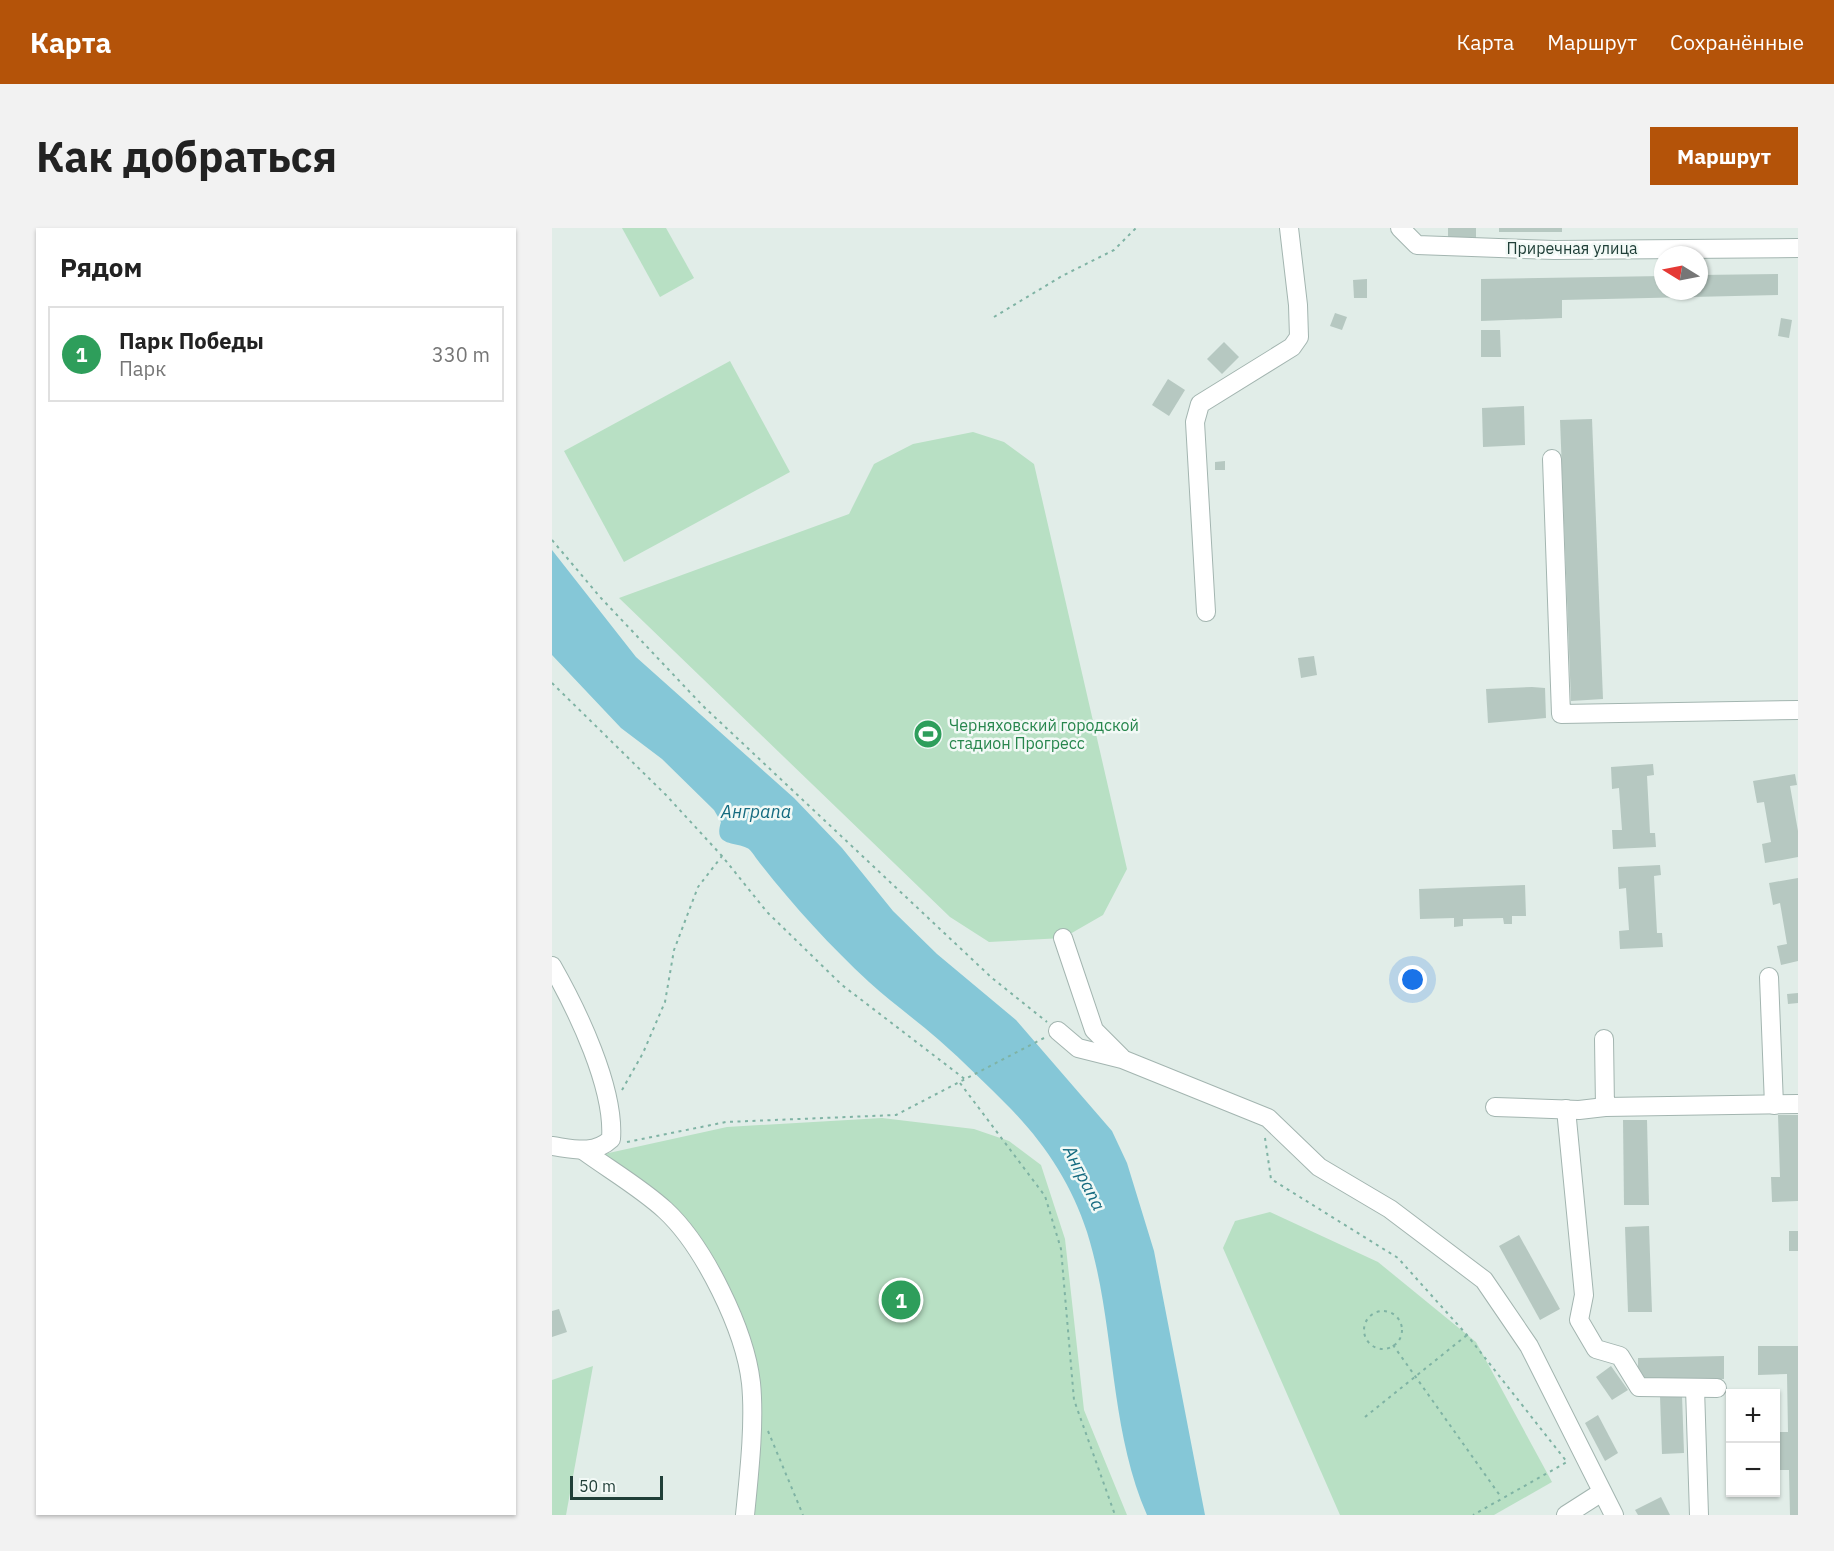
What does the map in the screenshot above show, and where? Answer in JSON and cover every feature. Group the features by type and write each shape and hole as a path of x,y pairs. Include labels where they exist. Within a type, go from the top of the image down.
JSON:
{"street":[{"path":"1206,612 1195,422 1200,404 1292,347 1299,337 1289,228"},
{"name":"Приречная улица","path":"1400,228 1417,245 1554,250 1798,248"},
{"path":"1552,459 1561,714 1798,710"},
{"path":"1063,938 1094,1030 1122,1059"},
{"path":"552,966 576,1008 612,1124 611,1139 603,1147 584,1151 552,1146"},
{"path":"1769,977 1774,1105"},
{"path":"1058,1031 1078,1048 1122,1059 1268,1118 1318,1167 1390,1209 1484,1280 1529,1346 1614,1515"},
{"path":"1604,1038 1605,1107"},
{"path":"1495,1107 1566,1109 1798,1104"},
{"path":"1566,1109 1584,1295 1579,1320 1596,1350 1620,1356 1639,1387 1717,1388"},
{"path":"584,1151 665,1210 699,1250 730,1316 745,1356 751,1384 745,1515"},
{"path":"1695,1388 1699,1515"},
{"path":"1566,1515 1602,1492"}],"path":[{"path":"994,316 1062,276 1114,250 1136,228"},
{"path":"552,540 600,597 703,706 992,978 1058,1031 896,1115 726,1122 603,1147"},
{"path":"552,683 666,795 722,855 767,912 842,985 966,1080"},
{"path":"609,1111 643,1053 665,1002 674,950 698,887 722,855"},
{"path":"960,1083 1045,1196 1061,1249 1074,1400 1115,1515"},
{"path":"1262,1115 1271,1179 1398,1258 1467,1335 1567,1462 1501,1497 1473,1515"},
{"path":"1387,1311 1397,1318 1401,1335 1393,1345 1375,1347 1366,1338 1364,1326 1370,1316 1387,1311"},
{"path":"1365,1417 1467,1335"},
{"path":"1393,1345 1501,1497"},
{"path":"765,1424 803,1515"}],"green space":[{"path":"622,228 666,228 694,278 660,297"},
{"path":"730,361 790,472 624,562 564,451"},
{"name":"Черняховский городской стадион Прогресс","path":"973,432 1004,442 1034,464 1127,869 1103,915 1063,938 989,942 950,917 619,598 849,514 874,464 913,444"},
{"path":"882,1118 974,1129 1009,1141 1041,1165 1065,1239 1084,1410 1127,1515 752,1515 752,1349 710,1256 595,1156 727,1127"},
{"path":"1270,1212 1378,1262 1476,1342 1552,1482 1494,1515 1340,1515 1223,1248 1235,1221"},
{"path":"593,1366 566,1515 552,1515 552,1380"}],"water":[{"name":"Анграпа","path":"552,550 636,657 794,798 842,848 893,911 937,954 1016,1020 1112,1131 1127,1163 1154,1251 1205,1515 1147,1515 1134,1481 1125,1446 1103,1302 1087,1232 1074,1198 1046,1151 1023,1122 967,1065 877,989 839,953 749,850 722,839 719,830 721,822 714,810 662,759 621,728 552,655"}],"building":[{"path":"1448,228 1476,228 1476,238 1448,239"},
{"path":"1499,228 1562,228 1562,232 1499,232"},
{"path":"1778,274 1778,295 1708,297 1708,275"},
{"path":"1654,276 1654,298 1562,300 1562,318 1481,321 1481,279"},
{"path":"1367,279 1367,298 1354,298 1353,280"},
{"path":"1335,313 1347,317 1342,330 1330,326"},
{"path":"1781,318 1792,320 1789,338 1778,336"},
{"path":"1481,330 1500,330 1501,357 1481,357"},
{"path":"1224,342 1239,357 1222,374 1207,359"},
{"path":"1168,379 1185,390 1169,416 1152,405"},
{"path":"1524,406 1525,445 1483,447 1482,408"},
{"path":"1592,419 1603,699 1571,701 1560,420"},
{"path":"1225,461 1225,470 1215,470 1215,462"},
{"path":"1314,656 1317,675 1301,678 1298,658"},
{"path":"1545,688 1546,718 1488,723 1486,689"},
{"path":"1653,764 1654,775 1647,776 1650,833 1655,833 1656,847 1613,849 1612,830 1622,830 1619,788 1612,789 1611,767"},
{"path":"1795,774 1797,785 1790,786 1798,831 1798,857 1765,863 1762,844 1771,842 1764,802 1757,803 1753,781"},
{"path":"1660,865 1661,875 1654,876 1657,933 1662,933 1663,947 1620,949 1619,931 1629,930 1626,888 1619,889 1618,867"},
{"path":"1798,878 1798,961 1781,965 1777,946 1787,944 1780,903 1773,905 1769,883"},
{"path":"1525,885 1526,916 1512,916 1512,924 1504,924 1503,918 1463,919 1463,926 1454,927 1454,918 1420,919 1419,889"},
{"path":"1798,993 1798,1003 1788,1004 1787,994"},
{"path":"1778,1115 1798,1115 1798,1201 1772,1202 1771,1177 1780,1177"},
{"path":"1623,1120 1647,1120 1649,1205 1624,1205"},
{"path":"1649,1226 1652,1312 1628,1312 1625,1227"},
{"path":"1789,1231 1798,1231 1798,1251 1789,1251"},
{"path":"1519,1235 1560,1309 1540,1320 1499,1246"},
{"path":"559,1309 567,1332 552,1337 552,1311"},
{"path":"1758,1346 1798,1346 1798,1515 1790,1515 1789,1470 1780,1470 1780,1432 1788,1432 1787,1374 1758,1375"},
{"path":"1724,1356 1724,1379 1638,1381 1638,1358"},
{"path":"1611,1366 1628,1390 1612,1400 1596,1377"},
{"path":"1682,1395 1684,1453 1662,1454 1660,1396"},
{"path":"1598,1415 1618,1453 1605,1461 1585,1423"},
{"path":"1661,1497 1670,1515 1638,1515 1635,1510"}],"place":[{"name":"Черняховский городской стадион Прогресс","path":"928,734"},
{"name":"Парк Победы","path":"901,1300"}]}
